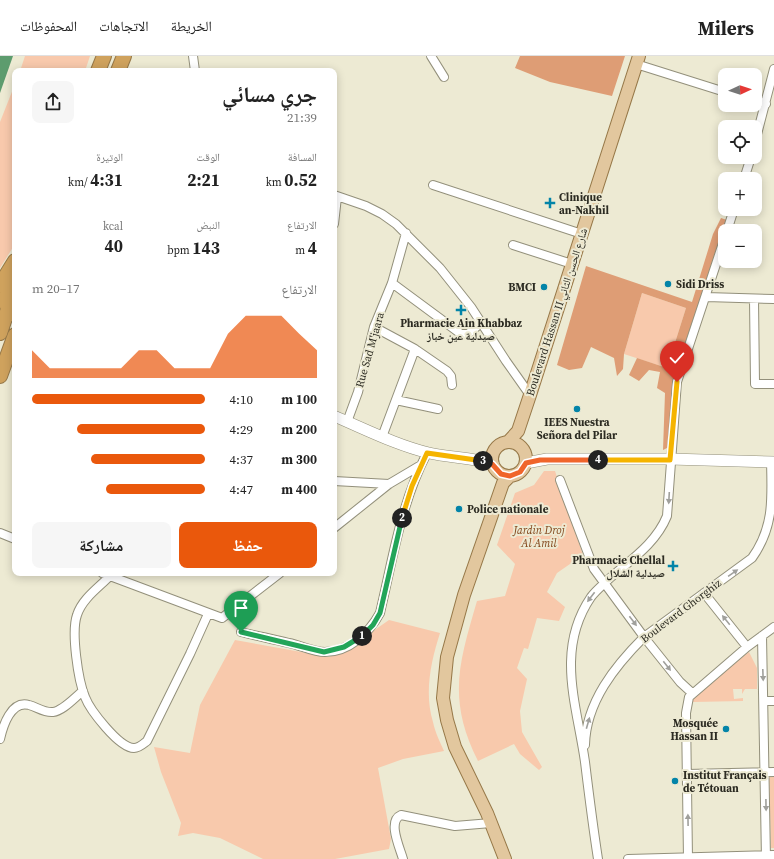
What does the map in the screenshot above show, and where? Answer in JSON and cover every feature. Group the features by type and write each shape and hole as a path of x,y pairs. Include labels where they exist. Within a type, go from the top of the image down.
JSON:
{"highway":[{"path":"99,68 104,56"},
{"path":"119,68 124,56"},
{"path":"0,285 12,266"},
{"path":"0,333 12,312 6,299 7,294 12,288"},
{"path":"0,376 12,343"}],"main road":[{"name":"Boulevard Hassan II شارع الحسن الثاني","path":"508,442 518,431 530,396 638,60"},
{"name":"Boulevard Hassan II شارع الحسن الثاني","path":"518,431 524,455"},
{"path":"508,442 515,443 524,455 520,472 504,478 492,460 495,449 501,444 508,442"},
{"path":"504,478 464,594 447,656 443,685 443,698 446,720 455,746 491,823 505,859"}],"street":[{"path":"193,56 194,68"},
{"path":"431,56 444,77"},
{"path":"638,60 718,89"},
{"path":"761,120 774,69"},
{"path":"762,103 766,104"},
{"path":"433,185 582,234"},
{"path":"337,196 366,206 382,214 406,233 454,284 530,396"},
{"name":"Rue Sad M'jaara","path":"347,422 358,392 374,327 392,283 406,233"},
{"path":"513,245 572,264"},
{"path":"598,859 585,762 574,706 570,665 571,647 583,610 592,595 649,545 663,525 669,503 670,460 677,382 718,259"},
{"path":"392,283 461,334 468,334 482,324"},
{"path":"706,297 774,299"},
{"path":"754,299 755,384 774,384"},
{"path":"374,327 415,349 447,371 451,376 452,385"},
{"path":"382,437 415,349"},
{"path":"396,400 438,410"},
{"path":"337,417 382,437 427,453 492,460"},
{"path":"241,632 324,652 344,647 355,642 373,625 380,613 401,521 412,486 427,453"},
{"path":"524,455 540,460 772,462"},
{"name":"Boulevard Ghorghiz","path":"585,762 587,725 599,695 618,664 644,637 752,558 762,544 768,527 772,506 772,462"},
{"path":"337,526 389,484 421,464"},
{"path":"560,480 588,555 604,584 680,682 692,693"},
{"path":"337,481 389,484"},
{"path":"0,533 12,538"},
{"path":"105,576 82,604 76,616 76,650 83,691 90,707 120,742 132,748 138,748 147,741 208,614"},
{"path":"109,576 222,618 276,576"},
{"path":"704,594 747,647"},
{"path":"688,858 687,702 692,693 747,647 767,634 774,627"},
{"path":"628,859 769,856 765,772 764,701 767,634"},
{"path":"0,739 4,724 14,709 23,704 52,712 59,710 83,691"},
{"path":"764,701 774,701"},
{"path":"687,774 774,772"},
{"path":"404,859 395,830 395,822 398,816 401,815 455,826 491,823"}],"green space":[{"path":"25,56 90,56 86,68 21,68"},
{"path":"12,92 12,249 0,268 0,122"},
{"path":"642,293 686,308 667,368 624,354"},
{"name":"Jardin Droj Al Amil","path":"544,471 555,471 583,555 557,573 547,592 565,607 559,621 537,618 528,649 524,648 517,668 527,679 520,711 522,732 542,767 539,770 520,754 514,744 478,761 468,739 462,719 459,699 459,681 465,643 477,601 505,596 515,564 497,545 515,493 534,485"},
{"path":"389,620 440,633 431,666 429,700 434,726 444,751 403,759 378,768 391,839 389,849 335,859 263,859 220,838 193,833 178,836 181,823 161,772 154,747 190,753 200,705 235,640 329,657 353,645"},
{"path":"749,652 757,668 757,689 745,689 742,694 742,689 733,689 734,699 743,698 743,701 693,702 692,695"},
{"path":"769,775 774,775 774,848 771,848"}],"shaded area":[{"path":"0,56 13,56 0,93"},
{"path":"520,56 625,56 612,96 550,82 515,68"},
{"path":"721,218 727,220 726,224 718,224"},
{"path":"718,224 718,246 673,379 667,448 663,450 665,393 657,388 660,372 649,370 639,381 629,375 637,358 667,368 686,308 642,293 624,354 623,369 617,376 614,358 591,347 582,368 569,370 557,365 586,266 692,302 713,234"}],"place":[{"name":"Clinique an-Nakhil","path":"550,203"},
{"name":"Sidi Driss","path":"668,284"},
{"name":"BMCI","path":"544,287"},
{"name":"Pharmacie Ain Khabbaz صيدلية عين خباز","path":"461,310"},
{"name":"IEES Nuestra Señora del Pilar","path":"577,409"},
{"name":"Police nationale","path":"459,509"},
{"name":"Pharmacie Chellal صيدلية الشلال","path":"673,566"},
{"name":"Mosquée Hassan II","path":"726,729"},
{"name":"Institut Français de Tétouan","path":"675,781"}],"route":[{"path":"241,632 324,652 335,650 355,642 373,625 380,613 401,521 412,486 427,453 476,459 492,464 497,472 505,476 515,475 524,468 526,463 540,460 670,460 677,382"}]}
